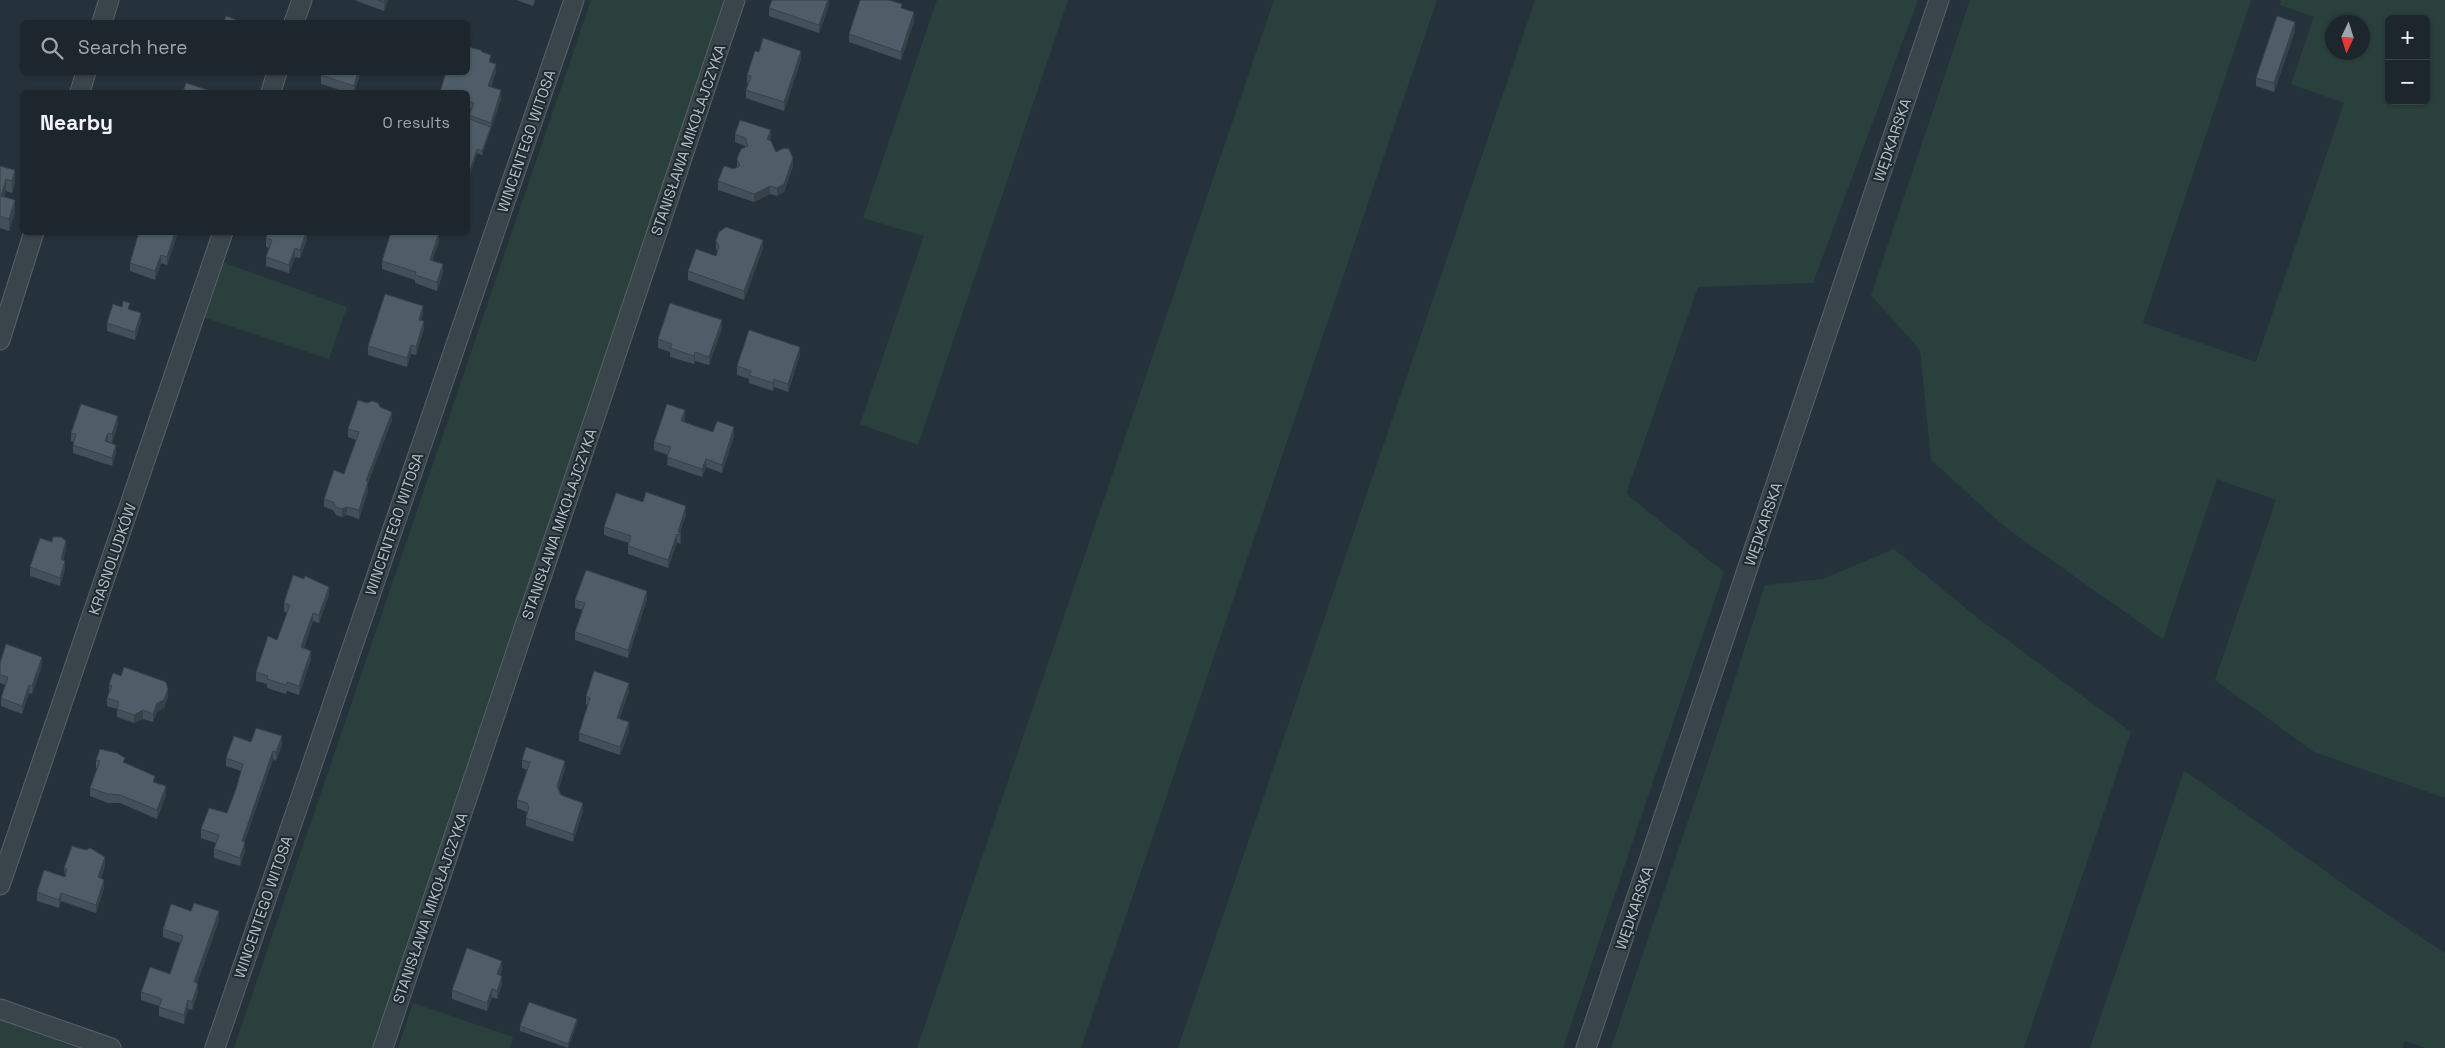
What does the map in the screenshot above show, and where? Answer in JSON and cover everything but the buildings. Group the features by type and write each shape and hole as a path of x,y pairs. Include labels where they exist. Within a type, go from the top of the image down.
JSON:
{"street":[{"path":"103,20 109,0"},
{"path":"295,20 302,0"},
{"name":"WINCENTEGO WITOSA","path":"215,1048 574,0"},
{"name":"STANISŁAWA MIKOŁAJCZYKA","path":"383,1048 735,0"},
{"name":"WĘDKARSKA","path":"1586,1048 1939,0"},
{"path":"81,90 85,75"},
{"path":"271,90 276,75"},
{"path":"0,340 33,235"},
{"name":"KRASNOLUDKÓW","path":"0,885 223,235"},
{"path":"0,1009 111,1048"}],"green space":[{"path":"591,0 728,0 373,1048 234,1048"},
{"path":"937,0 1068,0 918,445 860,424 924,236 863,218"},
{"path":"1274,0 1437,0 1081,1048 917,1048"},
{"path":"1535,0 1918,0 1813,283 1698,287 1626,494 1724,572 1563,1048 1178,1048"},
{"path":"1970,0 2251,0 2143,323 2256,362 2344,103 2291,84 2314,17 2280,5 2281,0 2445,0 2445,798 2314,752 2215,680 2276,500 2217,479 2163,639 2005,527 1931,460 1920,350 1871,295"},
{"path":"222,262 347,307 329,359 203,317"},
{"path":"1894,549 1975,616 2131,732 2024,1048 1611,1048 1714,744 1765,585 1823,579"},
{"path":"2184,771 2379,909 2445,953 2445,1048 2425,1048 2405,1041 2402,1048 2090,1048"},
{"path":"413,1003 513,1037 510,1048 398,1048"},
{"path":"0,1020 77,1048 0,1048"}]}
